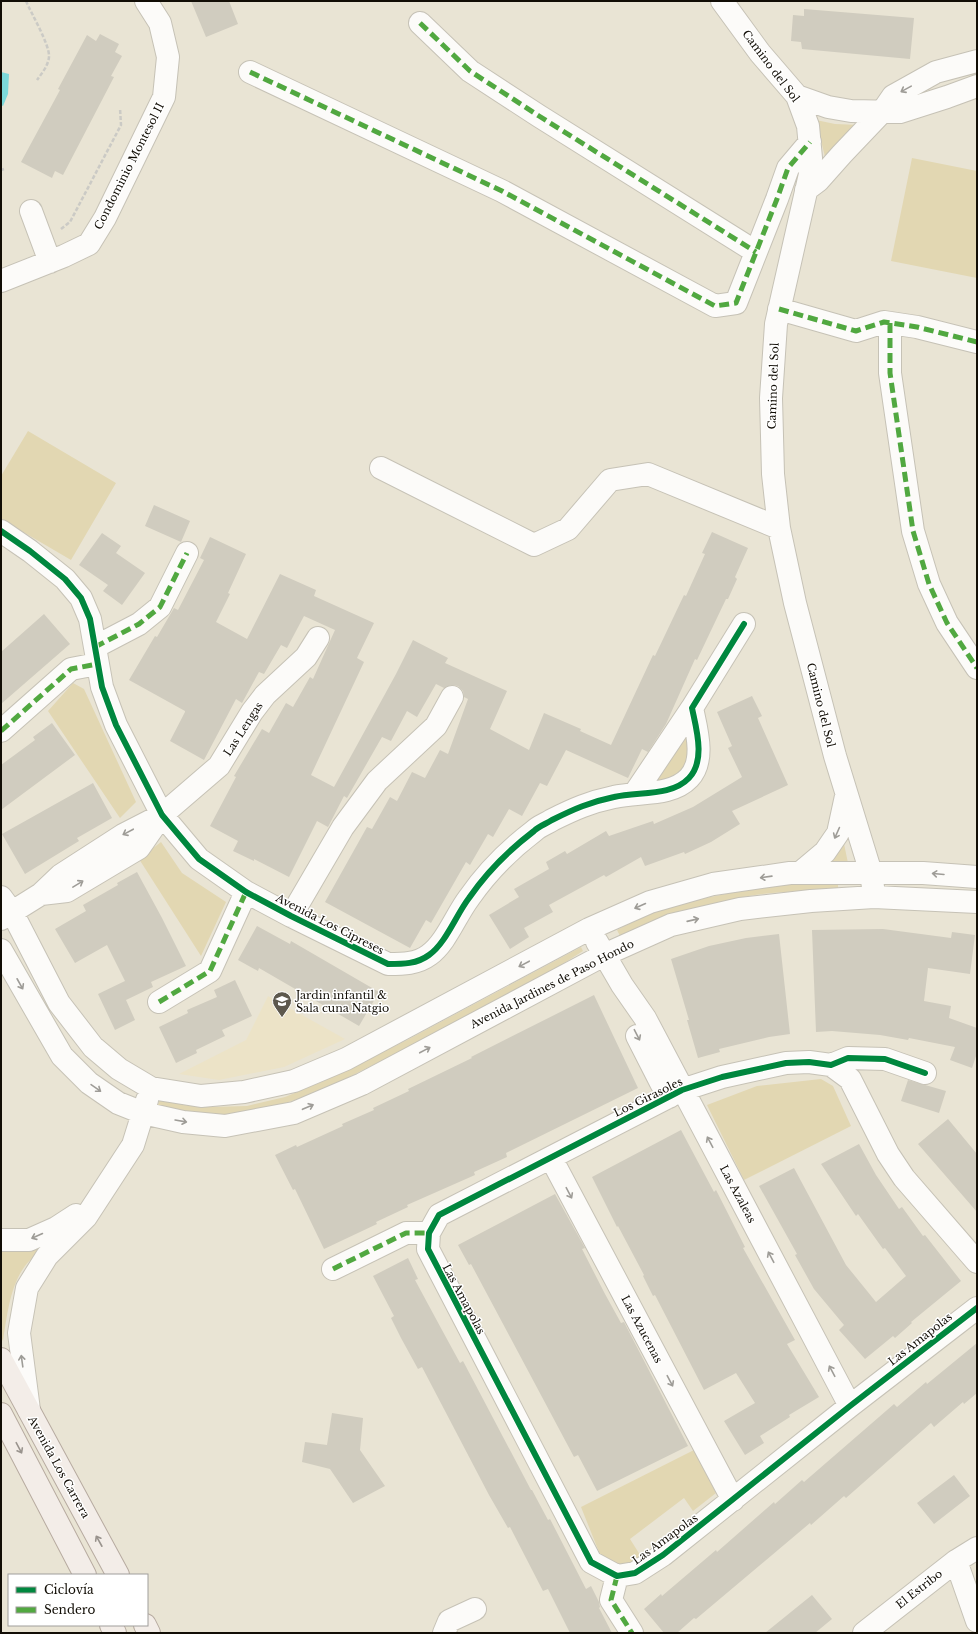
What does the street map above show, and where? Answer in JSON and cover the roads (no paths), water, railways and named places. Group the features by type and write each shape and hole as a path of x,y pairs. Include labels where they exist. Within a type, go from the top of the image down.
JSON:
{"main road":[{"name":"Avenida Los Carrera","path":"1,1360 117,1574"},
{"path":"1,1414 84,1574"}],"street":[{"name":"Condominio Montesol II","path":"1,281 50,262 89,244 105,218 164,97 168,57 160,23 146,1"},
{"name":"Camino del Sol","path":"722,1 760,53 797,96 804,111 810,142 810,174 779,309 776,331 771,398 773,474 779,528 795,603 835,756 871,873 874,897"},
{"path":"420,23 470,71 756,252"},
{"path":"806,190 818,181 882,112 893,96 936,72 977,61"},
{"path":"250,72 502,191 715,306 736,303 788,168 810,142"},
{"path":"797,96 828,106 851,111 900,112 947,98 977,86"},
{"path":"31,211 50,262"},
{"path":"779,309 856,331 884,322 917,327 977,342"},
{"path":"890,323 890,373 914,531 930,584 947,623 977,668"},
{"path":"381,468 534,545 568,529 610,480 648,474 779,528"},
{"name":"Avenida Los Cipreses","path":"1,531 30,551 65,579 81,598 90,619 102,687 116,725 162,815 199,859 246,892 388,964 404,964 418,961 430,955 440,944 468,899 494,866 535,830 579,807 614,797 635,793 662,792 678,786 690,778 696,765 698,753 698,741 692,708"},
{"path":"1,731 71,669 96,656 160,607 187,553"},
{"path":"635,793 692,708 744,624"},
{"name":"Las Lengas","path":"5,909 41,894 61,875 123,835 162,815 218,766 252,712 265,696 306,657 318,638"},
{"path":"291,916 347,821 377,781 436,726 452,697"},
{"name":"Camino del Sol","path":"800,873 825,852 838,833 846,795"},
{"path":"5,909 59,1003 92,1047 119,1069 151,1088 201,1096 244,1092 294,1081 346,1059 589,929 650,902 713,884 800,873 923,873 977,877"},
{"path":"158,1002 210,971 246,892"},
{"name":"Avenida Jardines de Paso Hondo","path":"1,950 62,1056 89,1083 118,1103 143,1113 183,1122 224,1126 294,1113 362,1084 604,955 671,925 740,909 811,900 874,897 977,902"},
{"name":"Las Azaleas","path":"589,929 622,985 645,1018 676,1094 850,1406"},
{"name":"Los Girasoles","path":"429,1233 440,1216 676,1094 722,1077 786,1063 810,1062 831,1065 848,1058 885,1059 925,1073"},
{"path":"831,1065 850,1078 888,1154 904,1178 977,1262"},
{"path":"30,1413 19,1333 28,1288 47,1256 86,1217 133,1145 151,1088"},
{"name":"Las Azucenas","path":"551,1158 733,1500"},
{"path":"1,1240 29,1240 56,1228 95,1203"},
{"path":"333,1269 406,1233 429,1233"},
{"name":"Las Amapolas","path":"429,1233 428,1249 433,1260 591,1562 617,1576 635,1573 657,1559 850,1406 977,1308"},
{"name":"El Estribo","path":"864,1633 956,1561 977,1548"},
{"path":"956,1561 977,1621"},
{"path":"617,1576 611,1600 632,1633"},
{"path":"444,1633 450,1621 475,1609"}],"water":[{"path":"1,72 9,74 8,94 3,106 1,105"}],"place":[{"name":"Jardin infantil & Sala cuna Natgio","path":"282,1018"}]}
